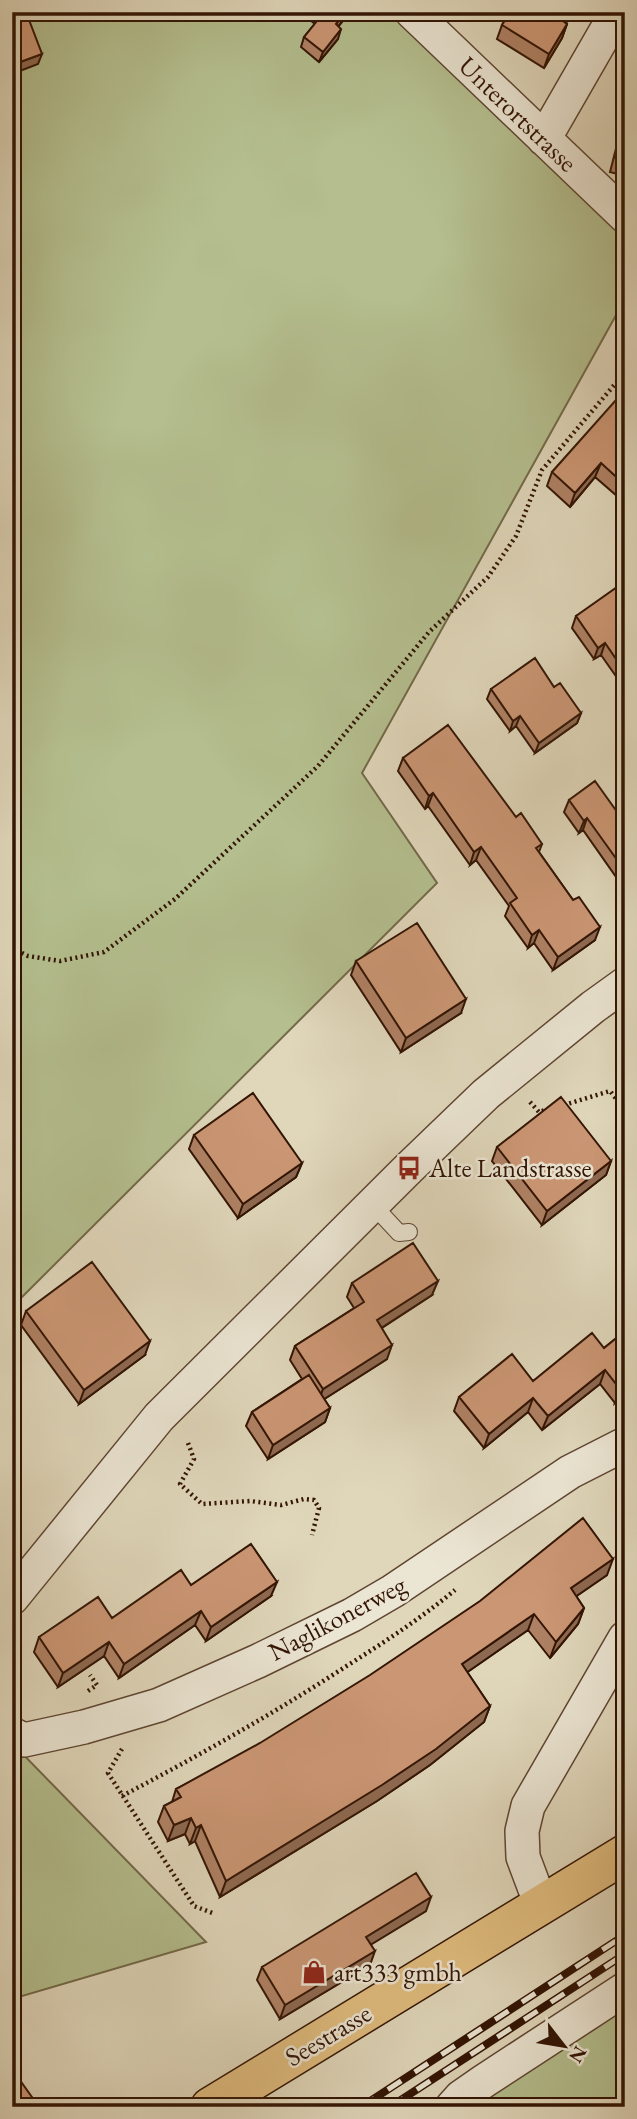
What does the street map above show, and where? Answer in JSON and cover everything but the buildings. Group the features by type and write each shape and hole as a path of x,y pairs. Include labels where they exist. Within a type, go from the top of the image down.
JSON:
{"main road":[{"name":"Seestrasse","path":"211,2107 625,1854"}],"street":[{"name":"Unterortstrasse","path":"412,12 625,216"},
{"path":"544,139 617,12"},
{"path":"12,1598 159,1417 486,1094 625,984"},
{"name":"Naglikonerweg","path":"18,1737 84,1727 159,1704 258,1661 340,1621 393,1591 570,1472 625,1444"},
{"path":"541,1905 523,1857 522,1831 528,1806 625,1638"},
{"path":"452,2107 484,2081 625,1989"}],"lane":[{"path":"372,1204 399,1233 409,1231"}],"path":[{"path":"12,948 28,956 60,961 104,952 175,899 318,766 429,632 488,576 516,536 542,470 621,377 625,366"},
{"path":"563,1105 610,1091 625,1110"},
{"path":"530,1102 539,1112 551,1109"},
{"path":"188,1443 194,1459 180,1484 202,1504 250,1501 281,1505 304,1499 314,1500 319,1508 312,1535"},
{"path":"122,1796 207,1751 315,1687 430,1611 458,1587"},
{"path":"124,1743 108,1773 194,1906 215,1914"}],"green space":[{"path":"12,12 397,12 625,230 625,299 362,773 437,883 12,1307"},
{"path":"12,1743 206,1942 12,1999"},
{"path":"625,1989 625,2107 452,2107"}],"railway":[{"path":"361,2107 625,1935"},
{"path":"390,2107 625,1954"}],"place":[{"name":"Alte Landstrasse","path":"409,1168"},
{"name":"art333 gmbh","path":"314,1972"}]}
